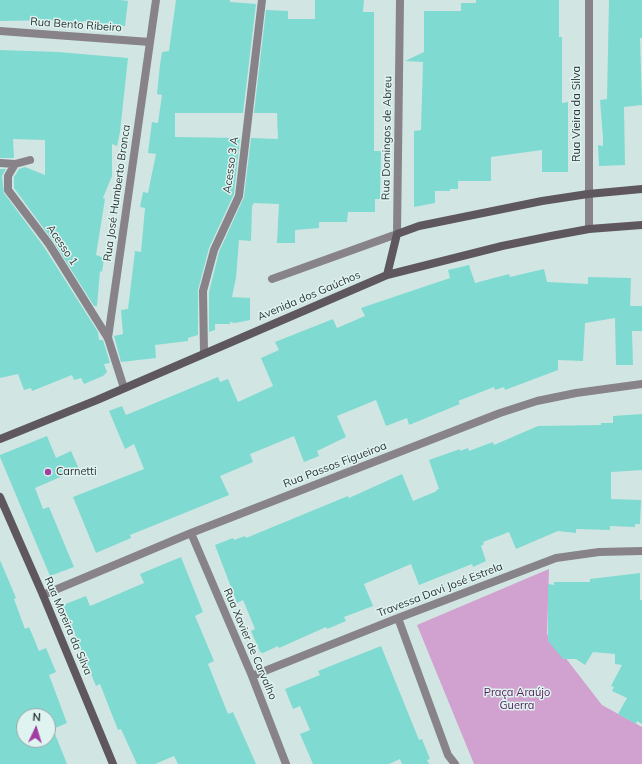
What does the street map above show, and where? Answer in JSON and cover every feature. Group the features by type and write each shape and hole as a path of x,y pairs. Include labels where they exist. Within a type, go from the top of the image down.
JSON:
{"street":[{"name":"Rua José Humberto Bronca","path":"124,388 108,338 156,0"},
{"name":"Acesso 3 A","path":"204,353 203,291 214,250 239,196 262,0"},
{"name":"Rua Domingos de Abreu","path":"387,275 398,234 400,0"},
{"name":"Rua Vieira da Silva","path":"589,0 589,229"},
{"name":"Rua Bento Ribeiro","path":"0,31 150,42"},
{"path":"0,163 15,164 30,160"},
{"name":"Acesso 1","path":"15,164 8,176 8,190 49,244 108,338"},
{"path":"272,279 398,234 444,221 588,194 642,190"},
{"name":"Avenida dos Gaúchos","path":"0,439 124,388 387,275 502,246 589,229 642,225"},
{"name":"Rua Passos Figueiroa","path":"43,595 191,533 500,413 537,401 576,393 642,384"},
{"name":"Rua Moreira da Silva","path":"0,497 43,595 113,764"},
{"name":"Rua Xavier de Carvalho","path":"191,533 252,676 286,764"},
{"name":"Travessa Davi José Estrela","path":"252,676 398,618 556,558 599,552 642,552"},
{"path":"398,618 448,755 455,764"}],"green space":[{"name":"Praça Araújo Guerra","path":"549,569 547,634 602,705 642,727 642,764 474,764 417,625"}],"building":[{"path":"0,0 128,1 125,26 83,21 83,28 55,24 55,20 0,21"},
{"path":"176,0 230,0 230,2 256,4 243,113 175,113 175,137 240,138 234,194 209,248 198,290 198,335 188,338 188,341 155,345 156,358 121,362 114,336 123,334 121,310 128,309 135,251 141,252 145,208 140,207 143,192 148,193 156,154 148,153 152,122 158,123 162,95 157,94 160,65 162,52 169,51"},
{"path":"315,0 364,0 363,12 374,12 374,151 381,151 380,199 375,199 375,212 348,212 347,222 319,222 319,228 295,230 295,243 277,243 279,204 254,203 252,206 251,241 239,240 236,278 232,297 250,298 250,320 235,323 230,322 230,324 215,324 215,330 209,332 209,292 219,252 244,197 251,138 278,139 277,113 254,113 266,10 288,11 288,19 315,19"},
{"path":"476,0 559,0 559,37 562,37 562,103 568,102 568,172 542,172 542,150 491,157 491,181 458,181 458,189 450,189 450,191 435,191 435,203 414,207 414,131 421,130 423,62 405,61 424,52 424,11 461,11 461,3 476,3"},
{"path":"609,0 642,0 642,38 640,38 642,105 624,107 625,165 599,166 598,145 603,146 600,100 607,99"},
{"path":"0,50 58,52 128,58 120,132 117,146 112,144 112,176 103,198 105,199 96,255 104,258 102,272 100,271 97,306 94,306 53,241 14,188 14,177 19,169 25,167 45,175 45,140 13,139 14,158 0,158"},
{"path":"0,169 6,169 2,176 4,193 44,247 98,332 99,340 103,340 110,363 104,364 107,372 103,376 84,384 81,378 74,380 72,375 32,391 31,388 24,390 18,374 0,378"},
{"path":"469,265 475,283 509,274 510,277 544,269 547,282 588,284 588,277 631,278 630,306 642,306 642,331 632,331 633,365 616,365 615,318 585,323 583,361 558,360 558,370 505,390 504,387 495,390 494,387 458,401 460,404 409,425 407,418 386,426 376,400 337,416 346,437 317,451 319,456 304,462 294,436 250,454 253,462 220,476 229,495 130,535 131,538 96,553 73,497 144,469 134,444 125,449 109,411 122,406 126,415 218,377 220,382 228,379 238,402 273,386 261,358 279,350 275,342 333,319 337,328 365,316 361,308 450,278 448,270"},
{"path":"642,414 642,470 611,472 611,499 641,500 640,524 635,524 635,527 610,526 610,530 576,529 576,533 558,531 516,549 509,532 483,542 484,544 481,546 486,561 473,567 472,564 419,585 411,564 364,584 373,606 344,617 346,621 327,629 326,627 279,648 278,646 263,653 260,652 251,631 255,629 243,600 237,603 215,545 233,538 234,540 245,536 246,538 348,496 349,498 402,474 413,501 439,489 429,460 460,449 460,451 468,448 469,451 493,442 494,445 538,426 601,425 601,423 613,423 613,416"},
{"path":"47,436 56,458 71,451 79,469 35,488 43,509 49,507 74,567 50,576 0,457 0,455"},
{"path":"181,557 203,612 195,616 214,661 208,664 228,714 233,712 256,764 178,764 174,756 155,764 137,764 121,729 118,730 100,684 96,686 63,605 86,596 90,606 144,583 140,574"},
{"path":"0,560 16,598 14,599 25,629 29,627 39,651 46,648 56,672 49,675 67,723 56,728 56,708 16,708 16,748 56,748 56,736 67,764 0,764"},
{"path":"640,573 640,600 642,600 642,724 637,721 636,724 618,714 627,698 612,691 614,687 611,686 622,665 615,664 615,654 593,652 585,665 576,659 563,659 548,641 548,584 554,585 554,582 590,582 590,579"},
{"path":"381,646 419,740 422,739 430,759 427,760 429,764 402,764 400,759 389,764 313,764 300,734 310,730 300,706 293,709 285,689 320,675 318,671"}],"place":[{"name":"Carnetti","path":"48,472"}]}
